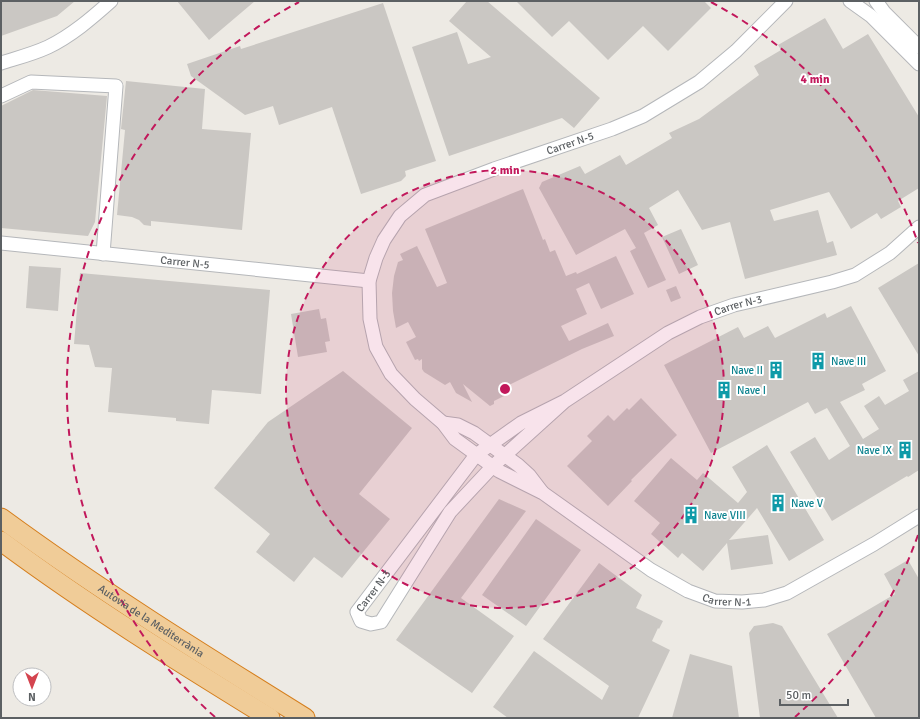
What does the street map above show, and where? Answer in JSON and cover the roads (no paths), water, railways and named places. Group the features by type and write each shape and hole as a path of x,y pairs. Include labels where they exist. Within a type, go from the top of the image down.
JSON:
{"highway":[{"name":"Autovia de la Mediterrània","path":"1,518 49,553 188,645 305,718"},
{"name":"Autovia de la Mediterrània","path":"1,541 38,568 178,662 270,718"}],"street":[{"path":"1,63 29,55 48,47 67,36 111,1"},
{"path":"850,1 872,16 919,64"},
{"path":"876,1 884,12 919,47"},
{"name":"Carrer N-5","path":"443,424 415,399 391,374 376,347 370,319 369,281 376,258 384,240 400,216 425,195 494,169 612,129 643,116 699,82 736,51 788,2"},
{"path":"1,96 31,82 116,86 103,254"},
{"name":"Carrer N-3","path":"565,401 493,466 450,512 381,622 371,624 361,621 357,612 476,455 490,445 521,424 565,401 668,333 700,317 734,305 832,282 855,275 890,253 919,227"},
{"name":"Carrer N-5","path":"1,243 369,281"},
{"name":"Carrer N-1","path":"443,424 458,425 474,433 505,455 529,475 543,493"},
{"name":"Carrer N-1","path":"443,424 455,439 476,455 524,485 543,493 652,570 688,591 715,601 742,602 764,600 787,592 874,544 919,516"}],"place":[{"name":"Nave III","path":"818,361"},
{"name":"Nave II","path":"776,370"},
{"name":"Nave I","path":"724,390"},
{"name":"Nave IX","path":"905,450"},
{"name":"Nave V","path":"778,503"},
{"name":"Nave VIII","path":"691,515"}]}
